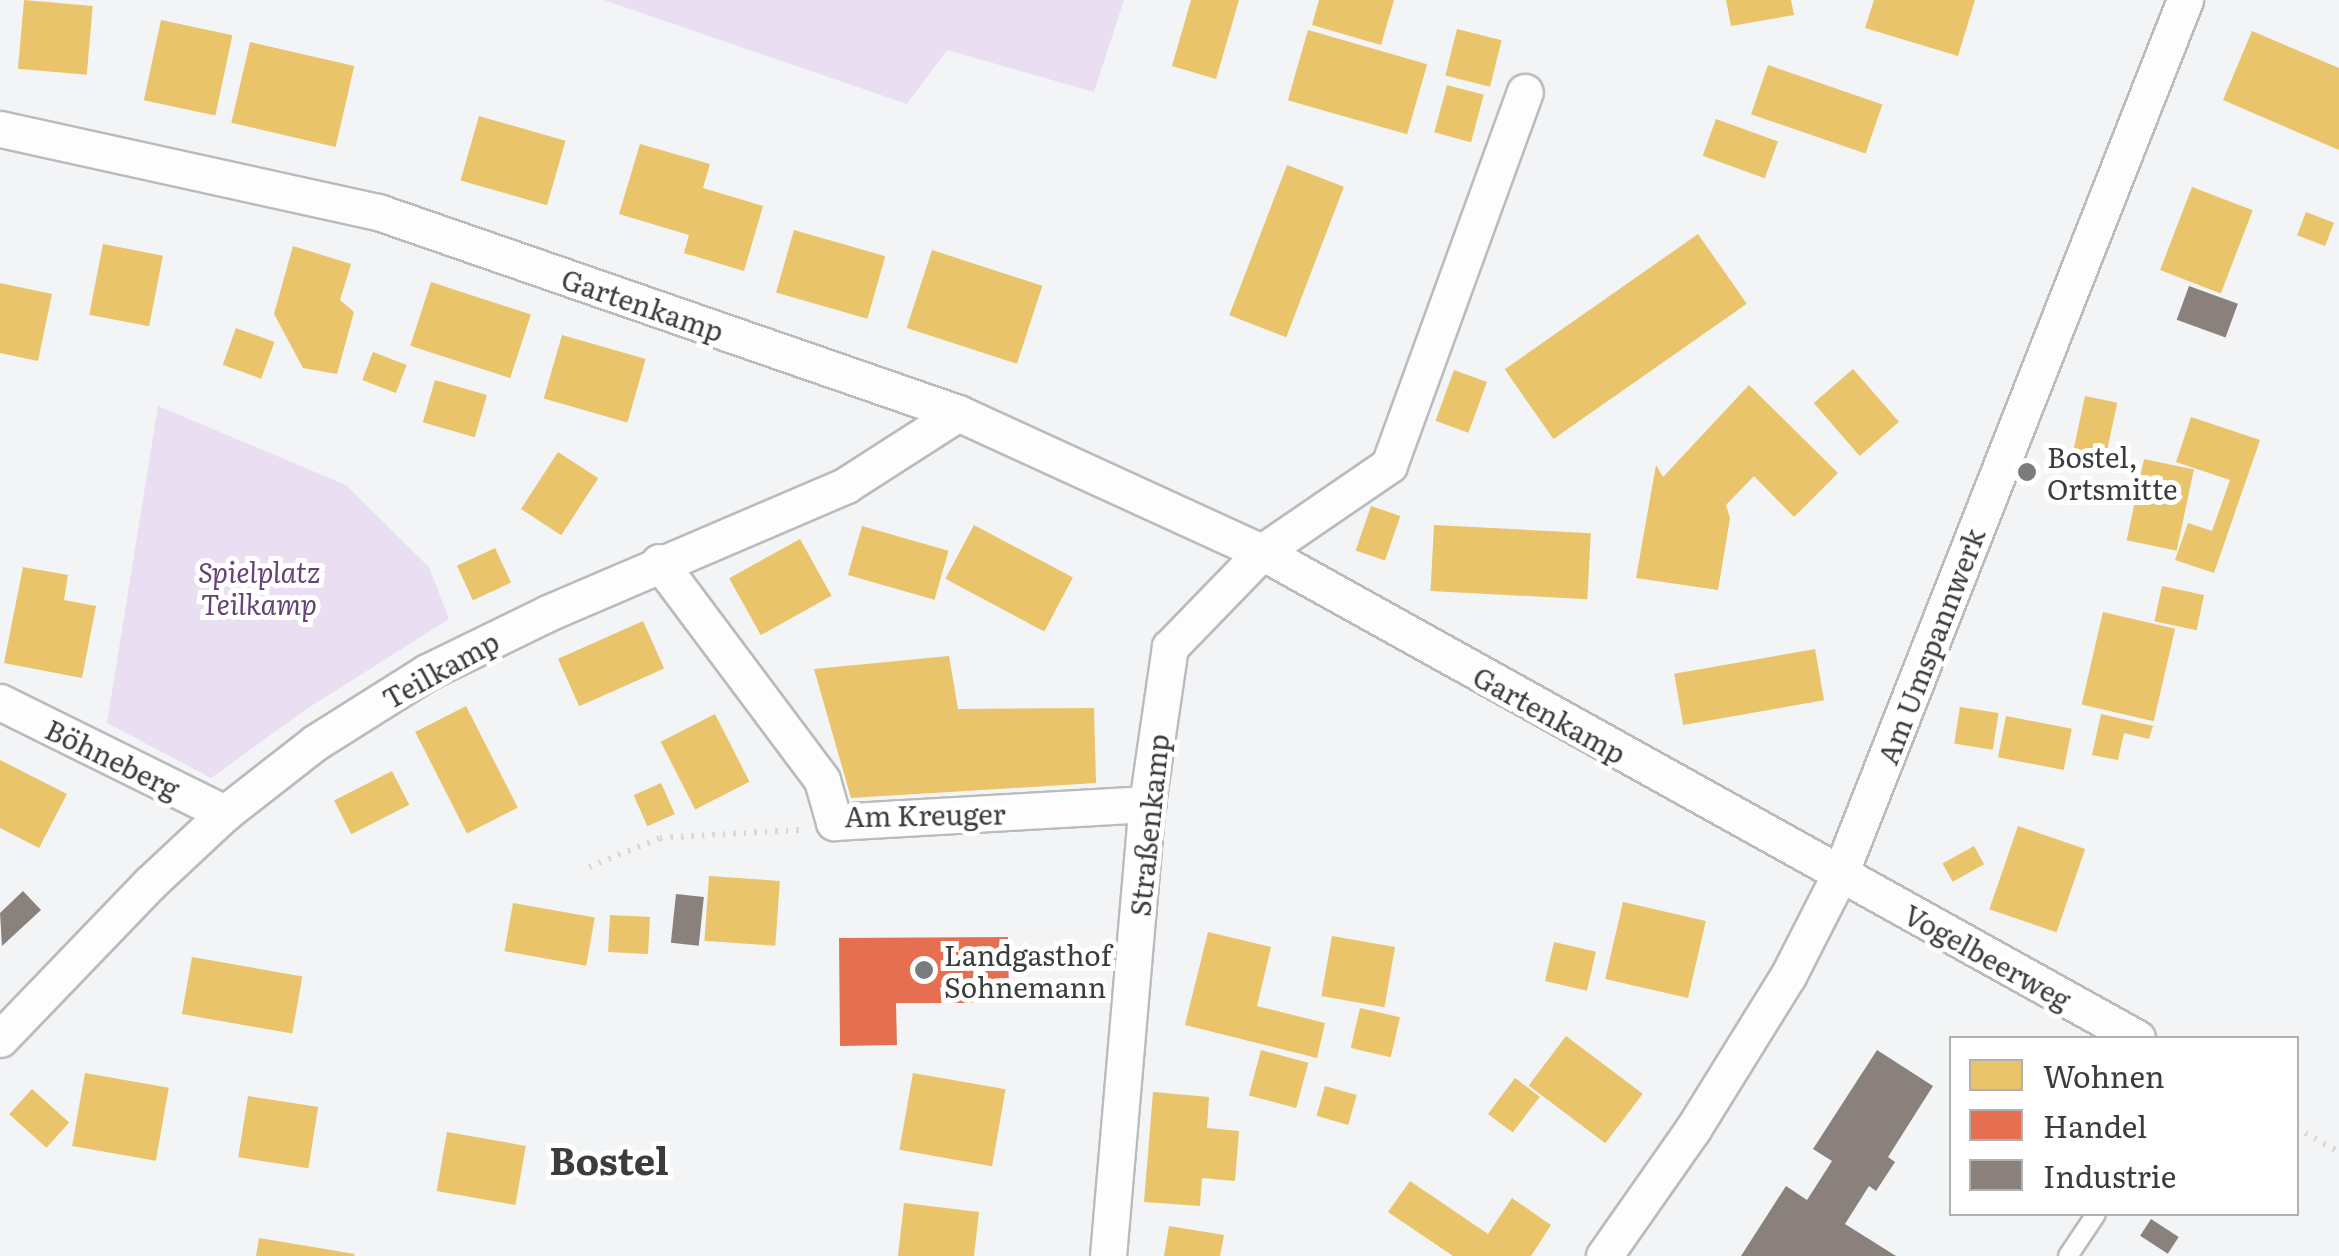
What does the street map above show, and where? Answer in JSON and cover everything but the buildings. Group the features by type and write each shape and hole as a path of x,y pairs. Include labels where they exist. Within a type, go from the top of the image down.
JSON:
{"street":[{"name":"Am Umspannwerk","path":"1604,1256 1693,1128 1788,976 1840,874 2185,0"},
{"path":"1262,552 1390,465 1525,92"},
{"name":"Gartenkamp","path":"0,130 378,212 958,413 1262,552 1840,874"},
{"name":"Teilkamp","path":"0,1039 148,884 225,813 316,742 426,672 659,562 846,484 958,413"},
{"name":"Straßenkamp","path":"1108,1256 1147,804 1170,646 1262,552"},
{"name":"Am Kreuger","path":"659,562 822,780 834,822 1147,804"},
{"name":"Böhneberg","path":"0,702 225,813"},
{"name":"Vogelbeerweg","path":"1840,874 2134,1036"}],"lane":[{"path":"2068,1256 2095,1216"}],"path":[{"path":"589,867 660,838 809,829 834,822"},
{"path":"2299,1130 2339,1152"}],"green space":[{"path":"604,0 1124,0 1094,92 947,50 907,104"},
{"name":"Spielplatz Teilkamp","path":"158,406 346,485 429,567 449,619 308,708 211,778 107,723"}],"place":[{"name":"Bostel, Ortsmitte","path":"2027,472"},
{"name":"Landgasthof Sohnemann","path":"924,970"}],"district":[{"name":"Bostel","path":"609,1159"}]}
